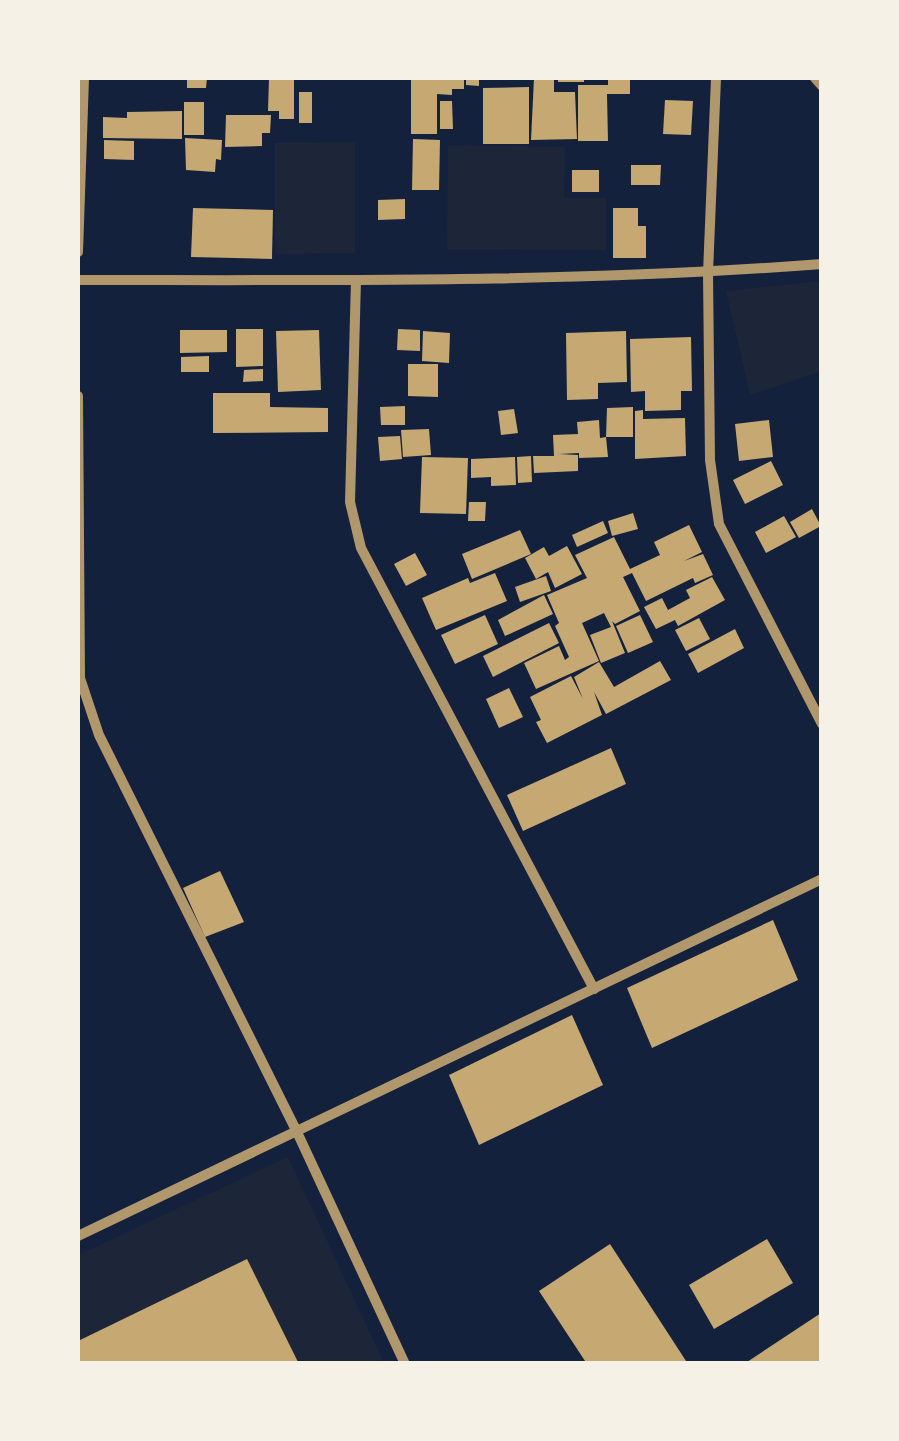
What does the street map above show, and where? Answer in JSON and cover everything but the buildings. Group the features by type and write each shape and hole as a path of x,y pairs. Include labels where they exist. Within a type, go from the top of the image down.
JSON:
{"street":[{"path":"78,252 84,78"},
{"path":"716,78 708,273 710,460 719,524 822,724"},
{"path":"816,78 822,86"},
{"path":"78,280 356,280 708,273 822,264"},
{"path":"356,280 350,502 361,548 594,990"},
{"path":"78,396 80,678 99,735 296,1132 405,1364"},
{"path":"78,1236 822,880"}],"shaded area":[{"path":"355,142 355,253 275,254 275,143"},
{"path":"448,145 565,147 564,198 606,198 606,250 447,249"},
{"path":"821,281 821,371 750,395 726,291"},
{"path":"288,1157 384,1363 78,1363 78,1255"}]}
